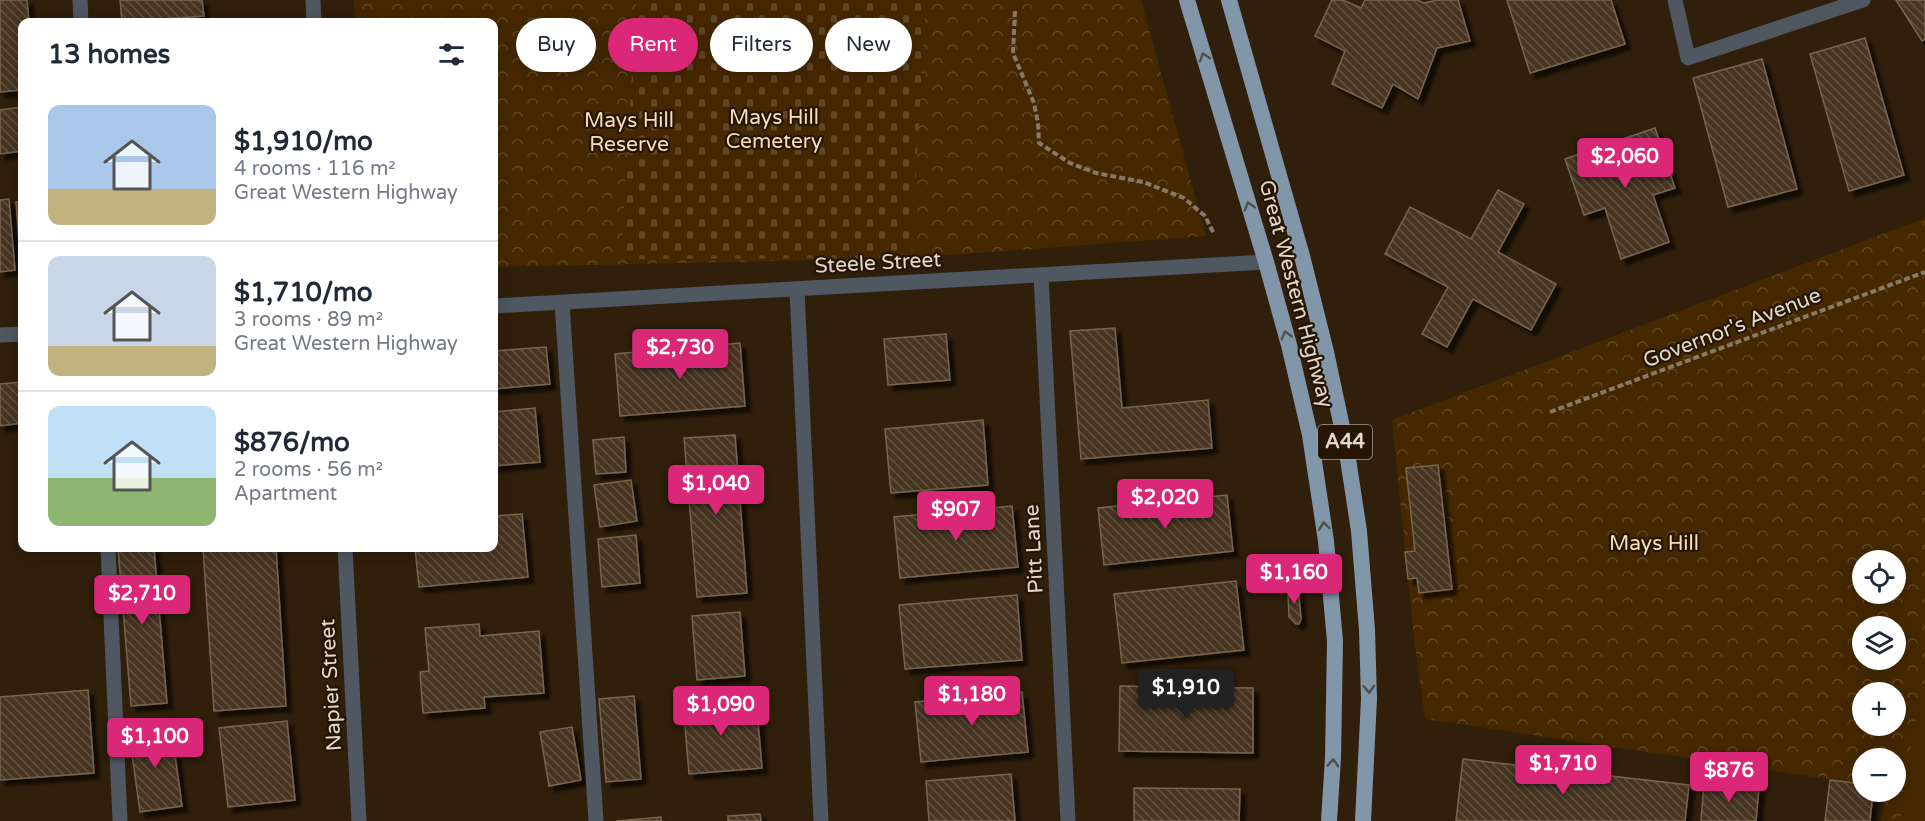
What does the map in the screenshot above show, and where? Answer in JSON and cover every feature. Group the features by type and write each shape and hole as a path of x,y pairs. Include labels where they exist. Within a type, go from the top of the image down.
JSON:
{"highway":[{"name":"Great Western Highway","path":"1187,0 1266,262 1289,345 1310,435 1326,541 1335,641 1334,746 1329,821"},
{"name":"Great Western Highway","path":"1229,0 1302,256 1346,446 1359,531 1367,630 1369,699 1363,821"}],"street":[{"path":"80,0 81,18"},
{"path":"313,0 314,18"},
{"path":"1675,0 1688,58 1863,0"},
{"name":"Steele Street","path":"498,306 1266,262"},
{"name":"Pitt Lane","path":"1041,275 1068,821"},
{"path":"797,288 821,821"},
{"path":"562,303 596,821"},
{"path":"0,335 18,334"},
{"path":"108,552 120,821"},
{"name":"Napier Street","path":"345,552 359,821"}],"path":[{"path":"1016,11 1013,53 1034,103 1039,143 1079,167 1096,173 1143,182 1185,198 1205,216 1214,234"},
{"name":"Governor's Avenue","path":"1550,412 1925,272"}],"green space":[{"name":"Mays Hill Reserve","path":"354,0 1141,0 1206,236 911,258 498,267 498,18 355,18"},
{"name":"Mays Hill Cemetery","path":"636,0 926,0 911,258 621,259 632,72 698,72 698,18 635,18"},
{"name":"Mays Hill","path":"1925,218 1925,821 1881,821 1884,802 1906,802 1906,748 1852,748 1852,782 1425,719 1414,637 1392,420"},
{"path":"1919,697 1925,698 1925,821 1900,821 1903,802 1906,802 1906,782"}],"building":[{"path":"0,0 27,0 29,18 18,18 18,90 0,92"},
{"path":"120,0 202,0 204,16 177,18 122,18"},
{"path":"1332,0 1343,0 1361,8 1365,0 1417,0 1424,3 1458,0 1470,41 1437,48 1418,99 1393,84 1382,108 1332,84 1345,51 1315,36"},
{"path":"1507,0 1611,0 1625,44 1530,73"},
{"path":"1896,0 1925,0 1925,39 1922,41"},
{"path":"1865,38 1904,175 1849,191 1810,54"},
{"path":"1762,59 1797,189 1728,207 1693,78"},
{"path":"18,108 18,152 0,154 0,110"},
{"path":"1655,128 1675,188 1653,195 1669,242 1621,259 1605,208 1584,215 1565,159"},
{"path":"1498,190 1524,204 1498,252 1556,284 1531,330 1473,299 1447,347 1422,334 1448,287 1385,254 1410,207 1471,239"},
{"path":"9,199 15,270 0,272 0,200"},
{"path":"16,202 18,202 18,227"},
{"path":"1115,328 1122,408 1208,400 1212,448 1081,459 1070,331"},
{"path":"946,334 950,380 888,385 884,339"},
{"path":"740,343 745,406 620,416 615,354"},
{"path":"546,347 550,384 498,389 498,351"},
{"path":"18,382 18,424 0,426 0,384"},
{"path":"535,408 540,462 498,466 498,412"},
{"path":"983,420 988,485 891,493 885,429"},
{"path":"735,435 747,593 697,597 684,438"},
{"path":"624,437 626,472 596,474 593,440"},
{"path":"1438,465 1452,589 1419,593 1417,578 1408,579 1405,552 1415,551 1406,468"},
{"path":"631,480 637,521 600,527 594,485"},
{"path":"1227,495 1233,551 1104,565 1098,508"},
{"path":"1012,506 1018,567 900,578 894,517"},
{"path":"522,514 528,577 419,587 415,552 498,552 498,516"},
{"path":"636,535 640,583 602,587 598,539"},
{"path":"118,552 154,552 167,703 131,706"},
{"path":"203,552 276,552 286,706 214,711"},
{"path":"1236,581 1244,650 1122,663 1114,594"},
{"path":"1295,585 1298,587 1301,619 1299,624 1289,617 1288,595"},
{"path":"1017,595 1022,660 905,669 899,605"},
{"path":"740,612 745,676 697,680 692,616"},
{"path":"479,624 480,636 539,631 544,693 484,697 485,708 423,713 420,672 429,671 425,628"},
{"path":"1120,686 1253,688 1253,753 1119,751"},
{"path":"88,690 94,773 0,780 0,697"},
{"path":"1022,692 1028,752 921,762 915,702"},
{"path":"634,696 641,779 606,782 599,699"},
{"path":"732,698 733,712 757,710 762,768 689,774 683,702"},
{"path":"287,721 295,800 228,807 219,728"},
{"path":"171,726 182,806 140,812 129,732"},
{"path":"572,727 581,780 549,786 540,732"},
{"path":"1463,759 1689,785 1685,821 1456,821"},
{"path":"1011,774 1015,821 929,821 926,781"},
{"path":"1830,780 1852,783 1852,802 1872,802 1870,821 1825,821"},
{"path":"1704,783 1759,788 1756,821 1701,821"},
{"path":"1134,788 1240,789 1239,821 1134,821"},
{"path":"760,814 761,821 728,821 728,816"},
{"path":"661,817 661,821 616,821"}]}
